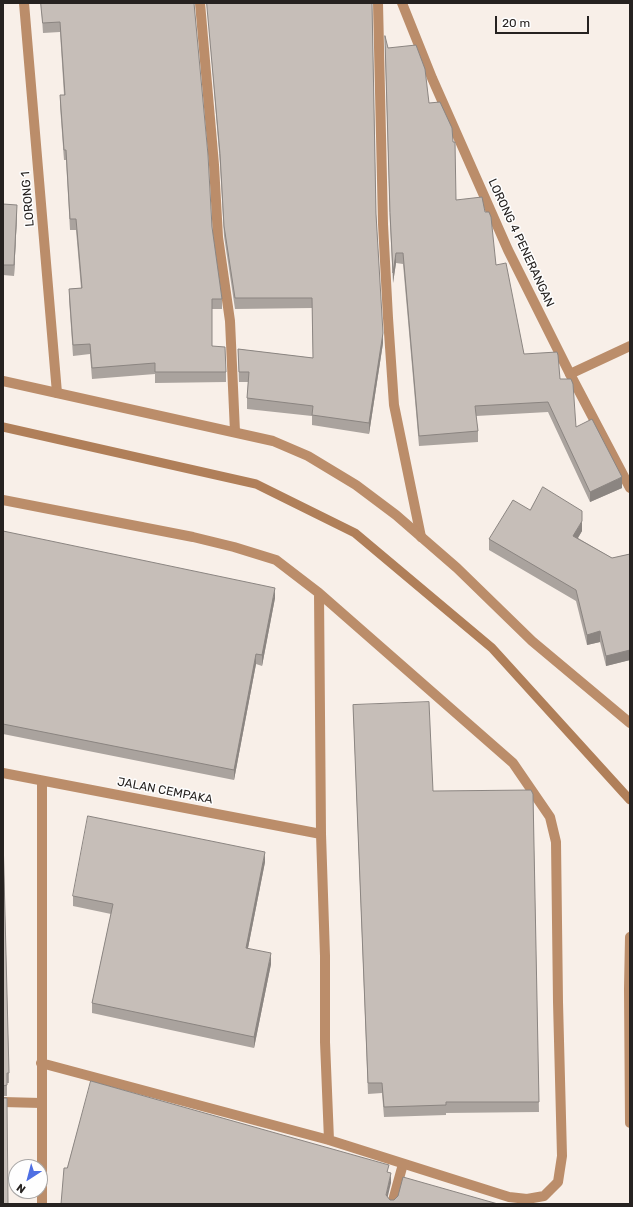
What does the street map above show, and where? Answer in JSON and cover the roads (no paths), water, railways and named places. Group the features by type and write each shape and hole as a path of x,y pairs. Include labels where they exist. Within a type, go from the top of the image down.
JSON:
{"street":[{"name":"LORONG 1","path":"24,3 57,393"},
{"path":"200,3 214,165 218,237 230,321 235,432"},
{"path":"378,3 383,224 394,405 421,537"},
{"name":"LORONG 4 PENERANGAN","path":"402,3 432,78 508,250 570,374 630,488"},
{"path":"570,374 630,346"},
{"path":"3,381 273,441 308,456 362,490 396,515 457,568 532,641 630,723"},
{"path":"3,500 192,537 234,547 276,560 319,593 513,763 550,817 556,842 562,1156 558,1182 544,1196 527,1199 509,1197 329,1140 41,1063"},
{"path":"319,593 321,834 325,956 325,1042 329,1140"},
{"name":"JALAN CEMPAKA","path":"3,773 321,834"},
{"path":"42,781 42,1204"},
{"path":"630,937 630,1123"},
{"path":"3,1102 41,1103"},
{"path":"392,1204 403,1164"}],"waterway":[{"path":"3,427 256,484 355,533 492,648 630,800"}]}
